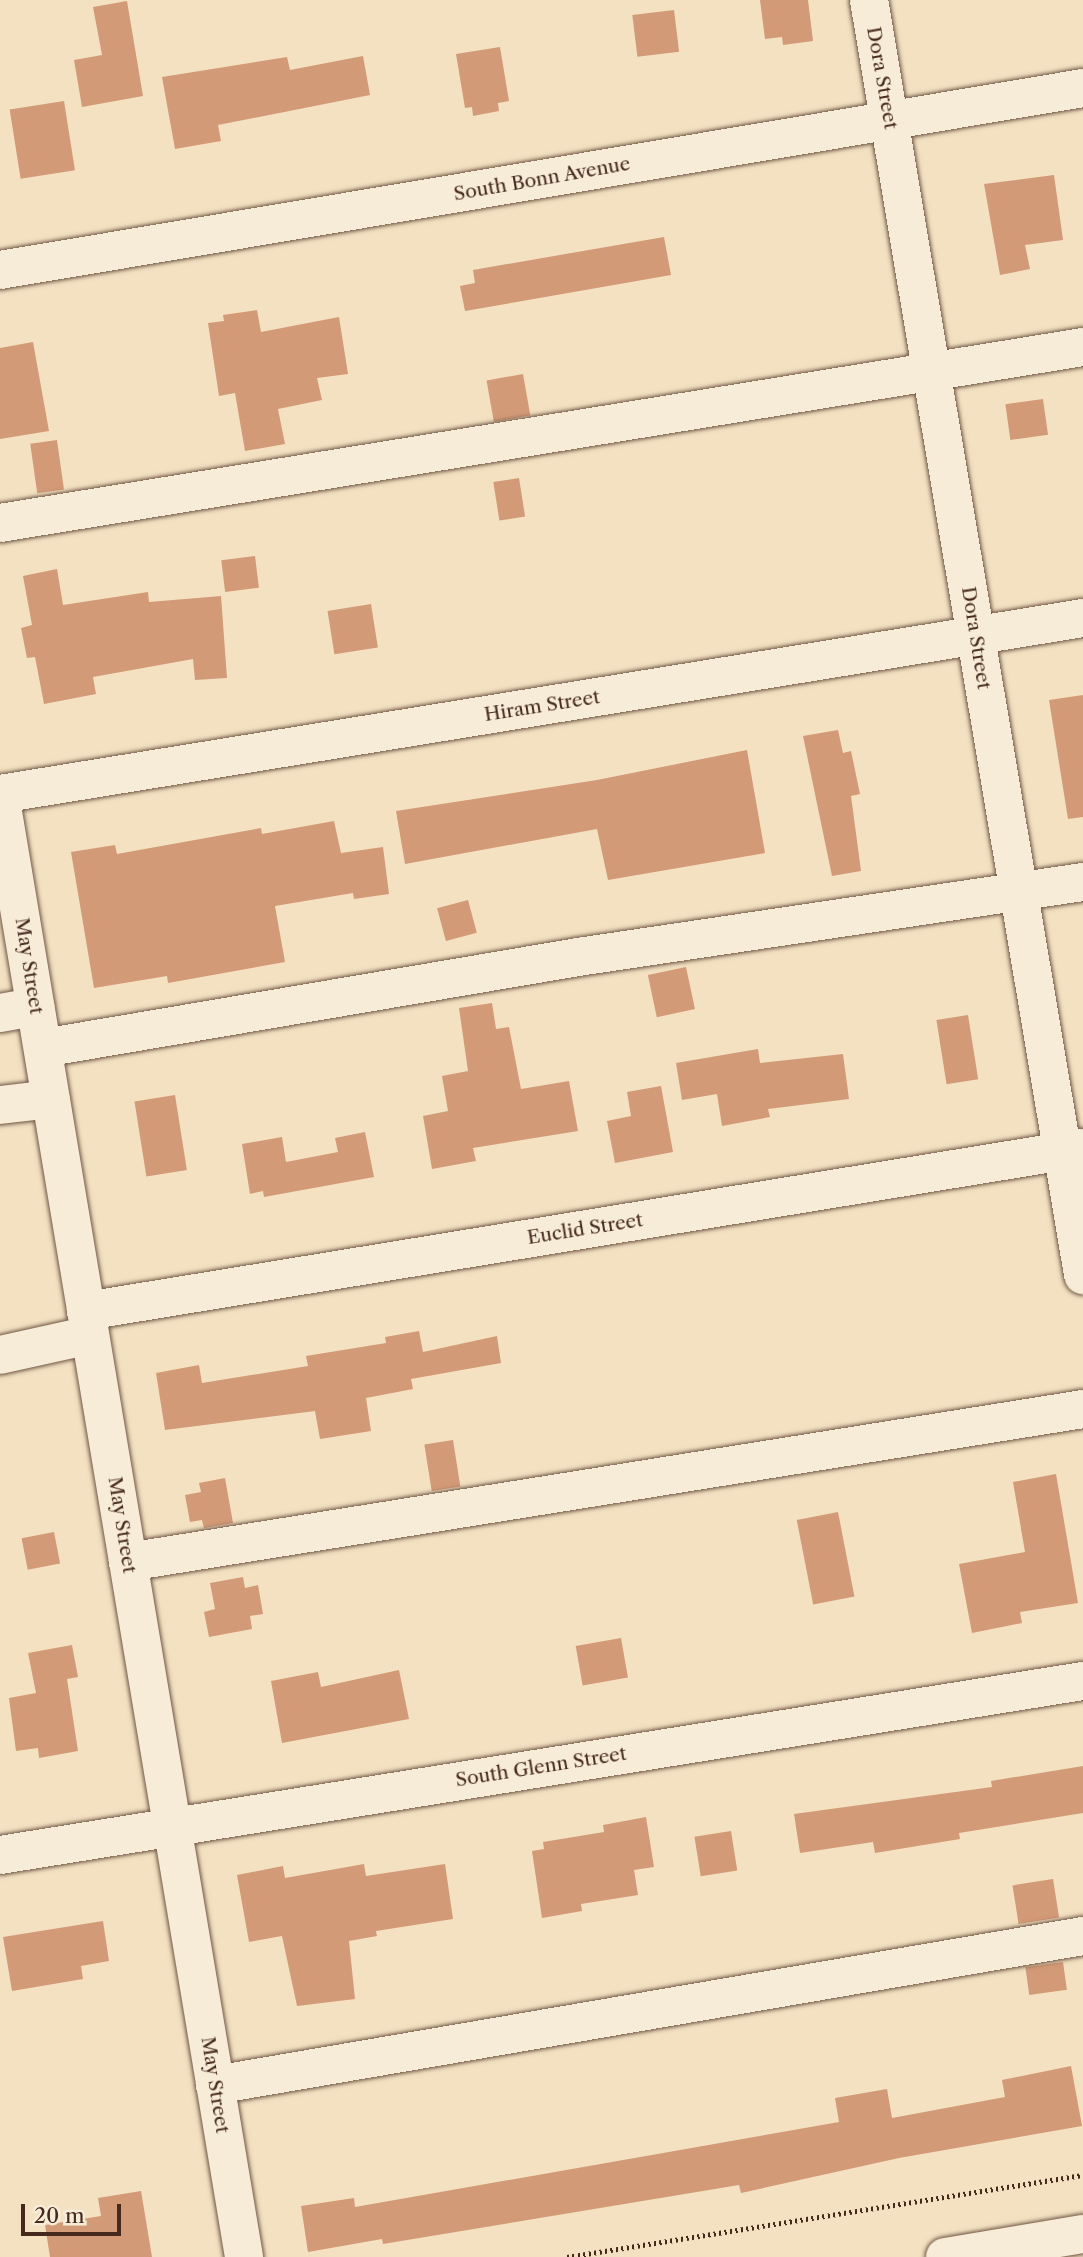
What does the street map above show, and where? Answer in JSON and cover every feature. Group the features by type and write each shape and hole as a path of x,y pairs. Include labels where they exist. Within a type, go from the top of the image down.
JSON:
{"street":[{"name":"Dora Street","path":"869,0 1019,892 1072,1149 1083,1275"},
{"name":"South Bonn Avenue","path":"0,270 1083,88"},
{"path":"0,523 932,369 1083,347"},
{"name":"Hiram Street","path":"0,794 1083,618"},
{"name":"May Street","path":"0,794 18,1010 43,1048 244,2257"},
{"path":"43,1048 578,957 1083,882"},
{"path":"0,1105 51,1100"},
{"name":"Euclid Street","path":"0,1355 88,1323 1072,1149"},
{"path":"128,1562 1083,1409"},
{"name":"South Glenn Street","path":"0,1855 172,1825 1083,1681"},
{"path":"215,2085 1083,1936"},
{"path":"945,2257 1083,2234"}],"path":[{"path":"567,2257 1083,2175"}],"building":[{"path":"760,0 808,0 813,41 783,45 782,37 765,39"},
{"path":"127,1 143,96 82,107 74,60 102,55 93,7"},
{"path":"674,10 679,52 637,57 632,15"},
{"path":"500,47 509,101 498,103 499,111 473,116 472,107 465,108 456,54"},
{"path":"363,56 370,95 218,125 221,141 175,149 162,77 287,57 290,70"},
{"path":"64,101 75,170 21,179 10,110"},
{"path":"1054,175 1063,240 1025,245 1030,269 1000,275 984,184"},
{"path":"664,237 671,275 465,311 460,286 475,283 473,270"},
{"path":"257,310 261,332 339,317 348,374 317,378 322,400 278,409 285,444 245,451 235,393 219,396 208,323 224,321 223,315"},
{"path":"33,342 49,431 0,439 0,348"},
{"path":"523,374 530,415 494,422 487,380"},
{"path":"1043,399 1048,435 1010,440 1005,404"},
{"path":"57,440 64,490 37,493 30,444"},
{"path":"519,478 525,517 499,521 493,482"},
{"path":"255,556 259,588 225,592 221,560"},
{"path":"57,569 63,605 148,592 149,602 221,596 227,678 195,680 193,659 93,677 96,694 44,704 35,657 27,658 21,628 32,625 23,576"},
{"path":"371,604 378,647 334,654 328,611"},
{"path":"1083,695 1083,817 1068,819 1049,700"},
{"path":"838,730 843,753 851,751 860,794 851,796 861,871 832,876 803,736"},
{"path":"747,750 765,853 608,880 597,829 405,864 396,811 597,780"},
{"path":"334,821 341,853 383,847 389,894 354,899 353,893 275,906 285,962 168,983 167,976 94,988 71,852 115,845 117,854 261,828 262,834"},
{"path":"468,900 477,933 446,941 437,908"},
{"path":"686,967 695,1009 657,1017 648,975"},
{"path":"492,1003 496,1029 509,1027 521,1089 569,1081 578,1131 473,1148 476,1161 432,1169 423,1116 448,1111 442,1076 468,1071 459,1008"},
{"path":"968,1015 978,1079 947,1084 936,1020"},
{"path":"758,1049 760,1063 843,1054 849,1099 768,1109 770,1117 722,1126 717,1094 682,1100 676,1063"},
{"path":"661,1086 673,1152 615,1163 607,1121 631,1116 627,1092"},
{"path":"175,1095 187,1170 146,1176 135,1101"},
{"path":"365,1132 374,1177 264,1197 263,1191 250,1194 242,1144 282,1137 286,1162 338,1152 335,1138"},
{"path":"419,1331 423,1352 497,1336 501,1363 411,1379 413,1389 366,1398 371,1431 320,1439 315,1411 165,1430 156,1373 199,1365 202,1383 308,1366 306,1356 386,1343 385,1337"},
{"path":"453,1440 460,1486 432,1491 424,1445"},
{"path":"1056,1474 1078,1603 1020,1612 1022,1623 972,1633 959,1564 1025,1552 1013,1482"},
{"path":"225,1478 233,1523 204,1528 202,1520 190,1522 185,1495 201,1492 199,1483"},
{"path":"838,1512 854,1596 813,1604 797,1520"},
{"path":"54,1532 60,1563 28,1570 22,1538"},
{"path":"243,1577 245,1588 258,1585 263,1614 250,1616 252,1629 209,1637 204,1612 215,1609 210,1583"},
{"path":"621,1638 628,1677 583,1685 576,1646"},
{"path":"72,1645 78,1677 67,1679 78,1751 39,1758 38,1748 16,1751 9,1698 36,1693 28,1653"},
{"path":"399,1670 409,1719 282,1743 271,1681 318,1672 321,1687"},
{"path":"1083,1766 1083,1813 959,1833 960,1839 875,1853 873,1842 800,1853 794,1814 992,1787 991,1781"},
{"path":"646,1817 654,1867 634,1870 638,1895 581,1904 582,1911 542,1918 532,1851 544,1849 543,1842 604,1832 603,1825"},
{"path":"731,1831 737,1871 701,1876 694,1837"},
{"path":"364,1864 366,1876 445,1864 453,1919 376,1931 377,1936 349,1941 355,1999 297,2006 282,1936 249,1942 237,1875 283,1866 285,1878"},
{"path":"1053,1879 1059,1918 1019,1924 1013,1885"},
{"path":"103,1921 109,1961 81,1966 83,1979 12,1991 3,1937"},
{"path":"1063,1962 1067,1990 1029,1995 1025,1967"},
{"path":"1071,2066 1082,2126 899,2158 741,2193 739,2185 383,2244 382,2239 308,2252 301,2206 354,2198 355,2207 839,2122 835,2098 887,2089 892,2118 1005,2097 1002,2080"},
{"path":"141,2191 152,2257 50,2257 45,2225 101,2216 98,2198"}]}
